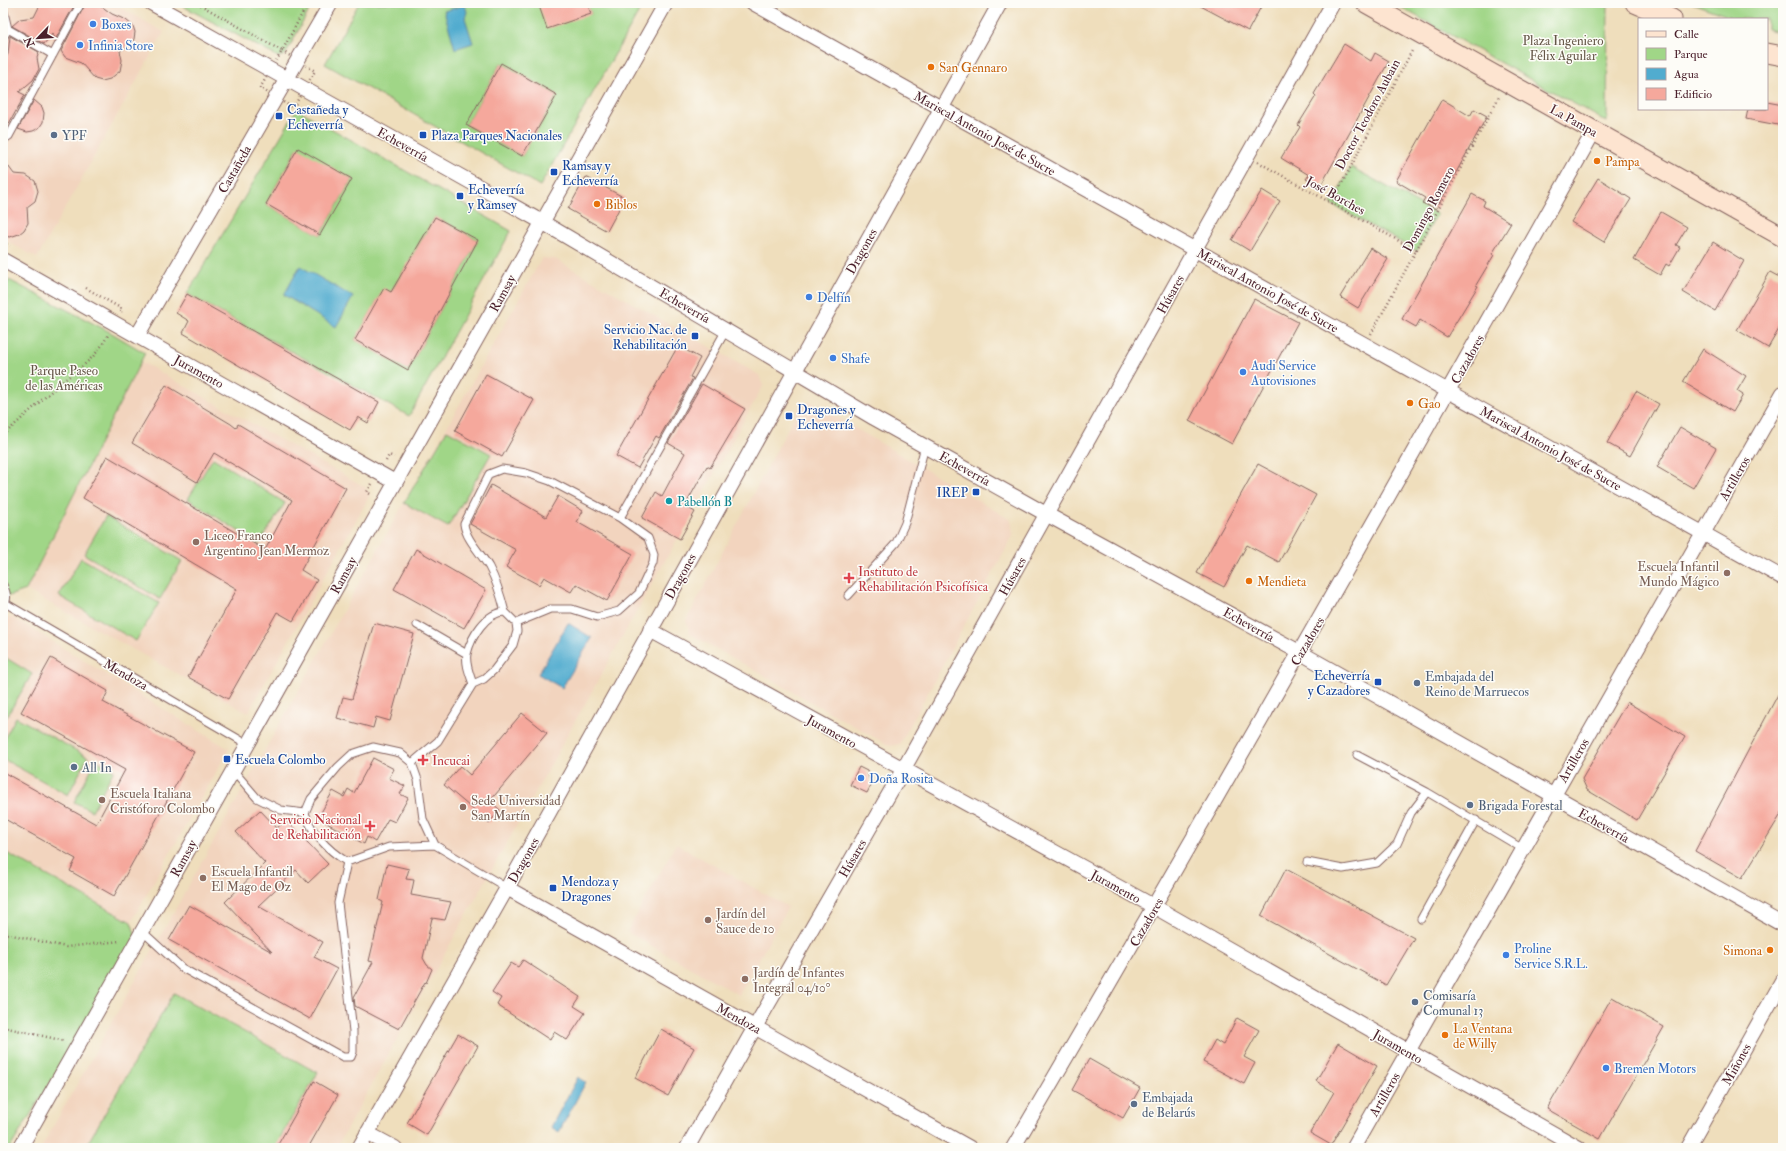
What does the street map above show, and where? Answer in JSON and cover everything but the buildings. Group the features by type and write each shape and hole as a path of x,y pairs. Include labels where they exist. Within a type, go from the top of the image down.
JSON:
{"street":[{"name":"Echeverría","path":"151,3 542,222 925,446 1046,514 1301,653 1783,925"},
{"name":"Castañeda","path":"137,336 331,3"},
{"name":"Ramsay","path":"20,1148 666,3"},
{"name":"Mariscal Antonio José de Sucre","path":"753,3 1783,578"},
{"name":"Dragones","path":"359,1148 507,888 1000,3"},
{"name":"Húsares","path":"687,1148 903,770 1333,3"},
{"name":"La Pampa","path":"1366,3 1783,237"},
{"path":"1635,3 1670,18"},
{"path":"1768,53 1783,56"},
{"name":"Cazadores","path":"1013,1148 1155,907 1301,653 1594,131"},
{"name":"Juramento","path":"3,260 395,482"},
{"name":"Artilleros","path":"1353,1148 1783,393"},
{"name":"Juramento","path":"650,630 1155,907 1579,1148"},
{"name":"Mendoza","path":"507,888 970,1148"},
{"name":"Miñones","path":"1688,1148 1783,980"},
{"path":"367,1133 395,1148"}],"lane":[{"path":"3,140 9,136 80,3"},
{"path":"3,8 8,30 3,38"},
{"path":"8,30 53,55"},
{"path":"620,518 726,330"},
{"path":"848,596 896,543 905,523 925,446"},
{"path":"412,763 438,742 473,684 484,679 494,670 512,645 518,631 516,623 505,612 499,588 489,567 465,532 464,524 488,474 502,469 526,473 550,481 620,518 648,538 654,555 653,562 639,593 619,611 597,617 572,609 550,609 516,623"},
{"name":"Mendoza","path":"3,584 6,591 4,604 247,744"},
{"path":"473,684 468,670 467,654 476,633 485,620 495,613 505,612"},
{"path":"417,625 467,654"},
{"path":"347,862 333,853 318,837 310,827 304,813 311,799 338,767 352,754 373,747 400,753 412,763 418,780 423,819 435,845"},
{"path":"1357,755 1428,792 1523,849"},
{"path":"233,770 258,798 281,810 304,813"},
{"path":"1307,862 1343,869 1377,863 1396,844 1411,813 1428,792"},
{"path":"1421,919 1476,820"},
{"path":"347,862 388,847 435,845 507,888"},
{"path":"139,935 182,968 343,1058 351,1057 353,1052 353,1032 338,904 347,862"}],"path":[{"path":"197,3 282,51 308,3"},
{"name":"Doctor Teodoro Aubain","path":"1331,204 1421,34"},
{"name":"Domingo Romero","path":"1365,345 1507,82"},
{"name":"José Borches","path":"1247,156 1417,251"},
{"path":"3,435 62,382 87,364 103,345 115,323"},
{"path":"3,932 66,947 139,935"},
{"path":"3,1027 78,1045"}],"shaded area":[{"name":"YPF","path":"11,3 113,3 164,32 37,258 3,239 3,17"},
{"name":"Servicio Nacional de Rehabilitación","path":"542,258 555,259 759,375 763,386 336,1148 41,1148"},
{"name":"Liceo Franco Argentino Jean Mermoz","path":"140,361 365,487 370,495 248,713 26,590"},
{"name":"Instituto de Rehabilitación Psicofísica","path":"811,402 1011,520 1013,535 1015,532 900,744 890,746 690,634 686,621 801,404"},
{"name":"Escuela Italiana Cristóforo Colombo","path":"12,617 229,749 131,922 3,851 3,618"},
{"name":"Jardín del Sauce de 10","path":"676,844 788,907 739,995 627,932"}],"green space":[{"path":"177,3 313,3 285,55 278,57"},
{"path":"359,3 538,3 591,14 587,3 644,3 540,186 325,64","holes":["501,63 557,95 522,156 466,125"]},
{"name":"Plaza Ingeniero Félix Aguilar","path":"1393,3 1608,3 1607,122"},
{"path":"1692,3 1783,3 1783,33 1768,29 1768,18 1733,18"},
{"path":"297,109 511,231 409,416 187,294","holes":["297,149 352,179 320,235 266,204","435,217 478,240 408,370 355,340 384,289 391,292"]},
{"path":"1351,167 1437,214 1417,251 1331,204"},
{"name":"Parque Paseo de las Américas","path":"9,280 110,332 145,353 26,590 6,597 3,585 3,290"},
{"path":"447,430 491,454 448,527 404,503"},
{"path":"213,458 285,503 259,544 188,499"},
{"path":"106,516 182,561 160,599 84,554"},
{"path":"81,558 159,603 136,641 59,596"},
{"path":"3,656 32,674 3,723"},
{"path":"16,717 88,757 68,795 3,759 3,741"},
{"path":"96,760 114,770 92,811 74,802"},
{"path":"3,851 131,922 137,939 10,1148 3,1148"},
{"path":"174,993 318,1073 274,1148 85,1148"}],"water":[{"path":"465,5 467,12 465,18 473,43 455,49 444,11"},
{"path":"300,266 353,297 336,327 284,295"},
{"path":"568,623 592,638 562,688 538,674"},
{"path":"578,1077 586,1082 559,1132 551,1127"}],"place":[{"name":"Boxes","path":"93,24"},
{"name":"Infinia Store","path":"80,45"},
{"name":"San Gennaro","path":"931,67"},
{"name":"Castañeda y Echeverría","path":"279,116"},
{"name":"YPF","path":"54,135"},
{"name":"Plaza Parques Nacionales","path":"423,135"},
{"name":"Pampa","path":"1597,161"},
{"name":"Ramsay y Echeverría","path":"554,172"},
{"name":"Echeverría y Ramsey","path":"460,196"},
{"name":"Biblos","path":"597,204"},
{"name":"Delfín","path":"809,297"},
{"name":"Servicio Nac. de Rehabilitación","path":"695,336"},
{"name":"Shafe","path":"833,358"},
{"name":"Audi Service Autovisiones","path":"1243,372"},
{"name":"Gao","path":"1410,403"},
{"name":"Dragones y Echeverría","path":"789,416"},
{"name":"IREP","path":"976,492"},
{"name":"Pabellón B","path":"669,501"},
{"name":"Liceo Franco Argentino Jean Mermoz","path":"196,542"},
{"name":"Escuela Infantil Mundo Mágico","path":"1727,573"},
{"name":"Instituto de Rehabilitación Psicofísica","path":"849,578"},
{"name":"Mendieta","path":"1249,581"},
{"name":"Echeverría y Cazadores","path":"1378,682"},
{"name":"Embajada del Reino de Marruecos","path":"1417,683"},
{"name":"Escuela Colombo","path":"227,759"},
{"name":"Incucai","path":"423,760"},
{"name":"All In","path":"74,767"},
{"name":"Doña Rosita","path":"861,778"},
{"name":"Escuela Italiana Cristóforo Colombo","path":"102,800"},
{"name":"Brigada Forestal","path":"1470,805"},
{"name":"Sede Universidad San Martín","path":"463,807"},
{"name":"Servicio Nacional de Rehabilitación","path":"370,826"},
{"name":"Escuela Infantil El Mago de Oz","path":"203,878"},
{"name":"Mendoza y Dragones","path":"553,888"},
{"name":"Jardín del Sauce de 10","path":"708,920"},
{"name":"Simona","path":"1770,950"},
{"name":"Proline Service S.R.L.","path":"1506,955"},
{"name":"Jardín de Infantes Integral 04/10°","path":"745,979"},
{"name":"Comisaría Comunal 13","path":"1415,1002"},
{"name":"La Ventana de Willy","path":"1445,1035"},
{"name":"Bremen Motors","path":"1606,1068"},
{"name":"Embajada de Belarús","path":"1134,1104"}]}
